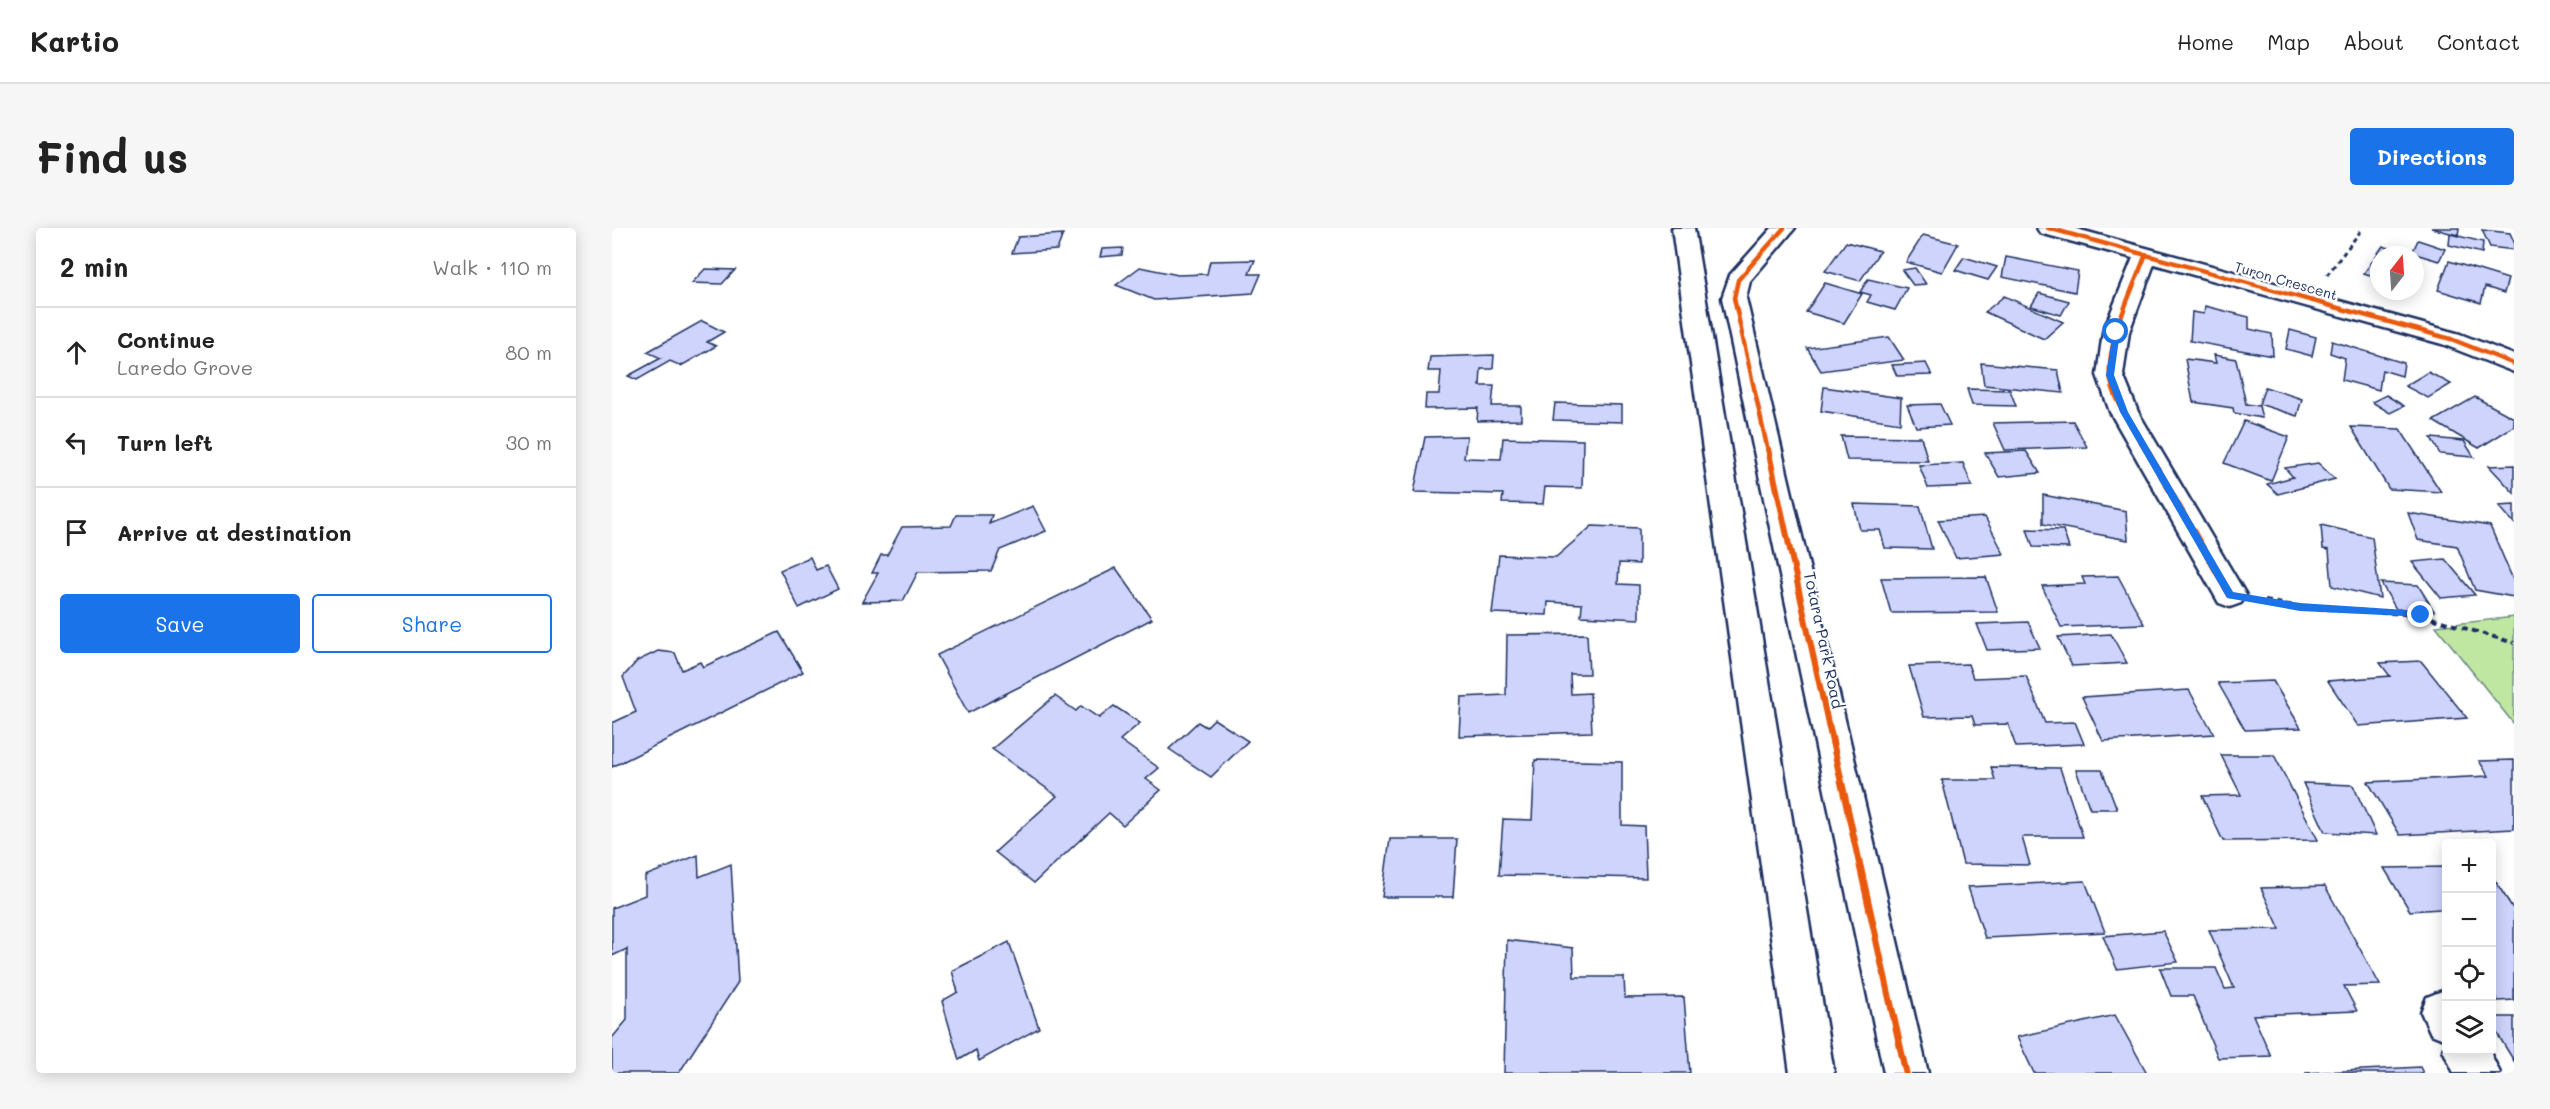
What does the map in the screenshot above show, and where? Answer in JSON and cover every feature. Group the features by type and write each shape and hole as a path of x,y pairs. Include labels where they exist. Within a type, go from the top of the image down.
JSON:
{"street":[{"path":"1683,228 1812,1073"},
{"name":"Totara Park Road","path":"1784,228 1738,280 1734,298 1906,1073"},
{"name":"Turon Crescent","path":"2048,228 2451,339 2514,364"},
{"path":"2146,255 2116,332 2110,375 2124,412 2230,595"},
{"path":"2468,1055 2478,1073"}],"path":[{"path":"2308,300 2363,228"},
{"path":"2230,595 2300,607 2421,615 2514,643"}],"green space":[{"path":"2514,617 2514,724 2436,626"}],"building":[{"path":"2431,228 2459,228 2458,235"},
{"path":"2482,230 2510,233 2514,242 2514,250 2490,247"},
{"path":"1063,234 1057,250 1012,253 1018,237"},
{"path":"2450,234 2483,242 2482,253 2449,245"},
{"path":"1923,235 1958,244 1942,272 1906,262"},
{"path":"2418,240 2445,249 2439,261 2424,257 2424,246 2415,246"},
{"path":"1846,242 1880,251 1860,281 1825,271"},
{"path":"1123,248 1122,255 1100,257 1102,249"},
{"path":"1964,257 1997,267 1988,280 1955,270"},
{"path":"2006,257 2078,271 2075,292 2002,277"},
{"path":"1255,260 1249,274 1261,274 1253,293 1154,300 1116,285 1140,267 1178,275 1207,274 1210,261"},
{"path":"2449,261 2508,279 2504,293 2485,287 2481,303 2438,290"},
{"path":"2370,264 2370,275 2364,273"},
{"path":"1915,268 1926,284 1913,285 1902,270"},
{"path":"705,269 735,270 722,284 692,283"},
{"path":"1868,279 1907,288 1895,310 1867,302 1871,295 1860,292"},
{"path":"1825,283 1862,294 1844,323 1806,312"},
{"path":"2039,293 2069,301 2061,315 2031,306"},
{"path":"2004,296 2063,322 2044,339 1985,312"},
{"path":"2205,306 2249,317 2249,329 2272,334 2273,356 2190,341 2192,312 2204,314"},
{"path":"702,321 724,332 707,342 716,346 681,366 670,361 637,380 628,376 661,358 647,352"},
{"path":"2290,330 2316,337 2312,356 2286,349"},
{"path":"1889,337 1904,360 1821,371 1807,348"},
{"path":"2332,341 2404,363 2402,376 2382,370 2379,390 2342,380 2345,358 2330,353"},
{"path":"1494,355 1493,369 1481,369 1480,386 1494,386 1492,406 1521,406 1521,420 1477,421 1478,408 1425,409 1426,394 1439,394 1441,371 1428,371 1430,357"},
{"path":"2214,355 2236,359 2246,404 2259,406 2262,418 2234,413 2233,408 2193,402 2185,359 2216,363"},
{"path":"1926,363 1932,375 1897,376 1892,365"},
{"path":"1981,363 2058,370 2063,393 1984,385"},
{"path":"2428,372 2451,384 2428,398 2405,386"},
{"path":"1824,387 1901,398 1900,423 1821,411"},
{"path":"2265,387 2302,399 2297,416 2259,404"},
{"path":"1967,389 2010,390 2016,406 1972,405"},
{"path":"2386,395 2404,406 2390,413 2372,402"},
{"path":"2475,397 2514,418 2514,426 2479,448 2433,421"},
{"path":"1555,403 1622,405 1622,422 1553,420"},
{"path":"1940,404 1950,425 1916,427 1907,405"},
{"path":"2073,421 2087,447 2005,450 1993,423"},
{"path":"2244,421 2289,437 2271,481 2224,463"},
{"path":"2351,427 2400,429 2441,492 2389,489"},
{"path":"1467,436 1464,458 1501,459 1503,438 1583,440 1582,488 1545,487 1543,504 1502,503 1503,494 1414,492 1425,437"},
{"path":"1841,436 1921,437 1928,461 1847,460"},
{"path":"2431,438 2464,441 2474,457 2440,454"},
{"path":"2026,451 2040,473 1999,477 1985,453"},
{"path":"1963,463 1972,486 1928,488 1919,465"},
{"path":"2318,463 2335,479 2278,494 2267,484 2293,477 2285,468"},
{"path":"2514,465 2514,493 2489,466"},
{"path":"2043,495 2126,511 2128,540 2043,524"},
{"path":"1854,504 1920,506 1932,549 1885,548 1880,530 1860,530"},
{"path":"2514,505 2514,523 2499,506"},
{"path":"1033,506 1046,531 1000,550 991,571 918,572 903,601 862,602 878,573 872,573 881,555 887,555 902,527 951,526 956,515 992,515 989,524"},
{"path":"2408,513 2490,526 2514,582 2514,597 2475,590 2457,546 2418,540"},
{"path":"1985,517 2004,554 1956,558 1938,520"},
{"path":"2321,525 2372,537 2380,598 2332,586 2329,550 2323,549"},
{"path":"1592,526 1639,528 1639,564 1619,563 1618,584 1639,585 1639,619 1581,616 1582,604 1548,602 1547,615 1492,613 1499,555 1556,557"},
{"path":"2027,529 2063,530 2069,548 2033,547"},
{"path":"810,557 816,570 826,566 838,589 799,608 780,570"},
{"path":"2445,559 2475,595 2441,598 2412,562"},
{"path":"1116,568 1152,619 968,713 937,655"},
{"path":"2118,576 2144,624 2061,627 2042,586 2085,584 2082,577"},
{"path":"1986,577 1998,612 1891,613 1881,578"},
{"path":"2381,583 2418,585 2434,611 2396,609"},
{"path":"2028,622 2040,648 1987,650 1977,624"},
{"path":"779,632 803,672 612,767 612,723 636,712 623,677 637,661 658,651 675,653 682,670 700,662 703,667"},
{"path":"1587,634 1589,674 1570,674 1571,694 1590,693 1592,732 1459,736 1461,697 1506,695 1507,635"},
{"path":"2111,634 2127,663 2072,666 2058,637"},
{"path":"2421,661 2467,718 2358,726 2328,681 2390,676 2380,663"},
{"path":"1968,664 1973,678 2026,676 2045,723 2075,722 2084,744 2016,747 2008,724 1975,725 1972,716 1924,717 1909,666"},
{"path":"2273,681 2301,728 2245,730 2218,683"},
{"path":"2189,690 2214,734 2103,741 2082,697"},
{"path":"1055,696 1076,711 1081,706 1099,718 1114,706 1140,723 1120,740 1159,768 1146,779 1161,790 1123,825 1109,813 1034,883 995,852 1057,796 992,749"},
{"path":"1214,719 1248,741 1211,777 1169,749 1198,722 1206,727"},
{"path":"2221,755 2274,755 2318,840 2223,841 2202,796 2241,795"},
{"path":"1535,760 1622,762 1622,825 1644,826 1646,878 1499,875 1503,819 1532,820"},
{"path":"2514,760 2514,829 2400,835 2368,782 2489,776 2479,761"},
{"path":"1991,767 2060,768 2083,837 2022,837 2030,865 1963,864 1942,780 1995,780"},
{"path":"2076,770 2102,770 2117,809 2090,809"},
{"path":"2303,783 2353,785 2376,835 2325,832"},
{"path":"1390,839 1457,839 1453,897 1382,897"},
{"path":"698,855 699,877 731,864 738,982 679,1073 612,1073 612,1038 627,1020 627,949 612,956 612,908 645,895 645,876"},
{"path":"2442,867 2442,912 2440,909 2410,911 2384,868"},
{"path":"2085,881 2105,932 1985,938 1968,887"},
{"path":"2496,882 2514,910 2514,1000 2498,1001 2496,997"},
{"path":"2325,886 2380,985 2344,986 2357,1011 2253,1015 2271,1056 2218,1058 2193,996 2171,996 2160,968 2216,968 2225,989 2234,988 2209,930 2280,929 2261,888"},
{"path":"2163,931 2178,962 2117,969 2103,936"},
{"path":"1507,940 1573,948 1574,977 1624,977 1625,998 1684,997 1690,1073 1504,1073"},
{"path":"1009,942 1039,1028 979,1061 976,1050 959,1060 942,1001 958,992 952,971"},
{"path":"2115,1015 2147,1073 2034,1073 2017,1037"},
{"path":"2496,1017 2514,1017 2514,1061 2496,1032"},
{"path":"2420,1067 2423,1073 2305,1073"}],"cycle path":[{"path":"1784,228 1738,280 1734,298 1906,1073"},
{"path":"2048,228 2451,339 2514,364"},
{"path":"2146,254 2116,332 2110,375 2124,412 2230,595"}],"route":[{"path":"2116,332 2110,375 2124,412 2230,595 2300,607 2421,615"}]}
